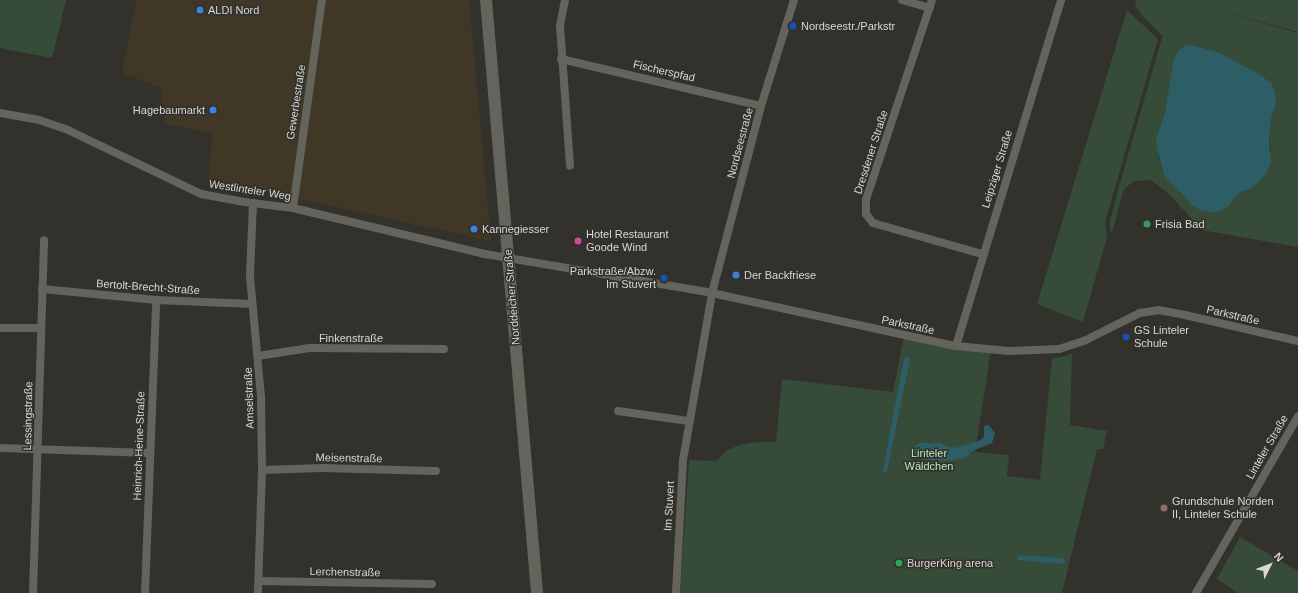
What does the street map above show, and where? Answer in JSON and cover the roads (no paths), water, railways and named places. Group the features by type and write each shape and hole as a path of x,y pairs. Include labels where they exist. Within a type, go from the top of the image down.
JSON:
{"main road":[{"name":"Norddeicher Straße","path":"486,0 537,593"}],"street":[{"name":"Gewerbestraße","path":"293,208 322,0"},
{"path":"565,0 560,26 561,59 570,166"},
{"name":"Nordseestraße","path":"712,293 761,106 794,0"},
{"path":"902,0 931,4"},
{"name":"Leipziger Straße","path":"956,346 982,254 1061,0"},
{"name":"Dresdener Straße","path":"931,4 866,200 866,214 873,223 982,254"},
{"name":"Fischerspfad","path":"561,59 761,106"},
{"name":"Westlinteler Weg","path":"0,113 39,120 68,130 201,194 293,208 485,254 508,258"},
{"name":"Amselstraße","path":"253,203 250,276 258,356 262,470 258,593"},
{"name":"Lessingstraße","path":"33,593 44,240"},
{"name":"Parkstraße","path":"508,258 712,293 956,346 1010,351 1059,349 1086,340 1140,313 1158,310 1298,341"},
{"name":"Bertolt-Brecht-Straße","path":"42,289 156,300 252,304"},
{"name":"Im Stuvert","path":"676,593 683,460 688,421 712,293"},
{"name":"Heinrich-Heine-Straße","path":"145,593 156,300"},
{"path":"0,328 42,328"},
{"name":"Finkenstraße","path":"258,356 309,348 444,349"},
{"path":"618,411 688,421"},
{"name":"Linteler Straße","path":"1196,593 1298,416"},
{"path":"0,448 150,453"},
{"name":"Meisenstraße","path":"262,470 321,468 436,471"},
{"name":"Lerchenstraße","path":"258,581 432,584"}],"water":[{"path":"1192,45 1218,52 1259,74 1272,84 1275,93 1276,103 1271,119 1269,139 1271,162 1266,174 1257,184 1248,190 1240,192 1233,199 1230,205 1222,210 1213,212 1200,210 1191,204 1164,175 1157,149 1156,139 1165,112 1174,59 1178,51 1185,46"},
{"path":"908,356 910,360 887,471 884,474 883,469 904,359"},
{"path":"989,425 995,433 992,443 972,451 965,458 946,461 929,460 910,455 914,446 920,443 940,443 955,448 979,441 984,437 984,426"},
{"path":"1019,555 1063,558 1065,561 1061,564 1018,560 1017,558"}],"place":[{"name":"ALDI Nord","path":"200,10"},
{"name":"Nordseestr./Parkstr","path":"793,26"},
{"name":"Hagebaumarkt","path":"213,110"},
{"name":"Frisia Bad","path":"1147,224"},
{"name":"Kannegiesser","path":"474,229"},
{"name":"Hotel Restaurant Goode Wind","path":"578,241"},
{"name":"Der Backfriese","path":"736,275"},
{"name":"Parkstraße/Abzw. Im Stuvert","path":"664,278"},
{"name":"GS Linteler Schule","path":"1126,337"},
{"name":"Grundschule Norden II, Linteler Schule","path":"1164,508"},
{"name":"BurgerKing arena","path":"899,563"}],"park label":[{"name":"Linteler Wäldchen","path":"929,460"}]}
